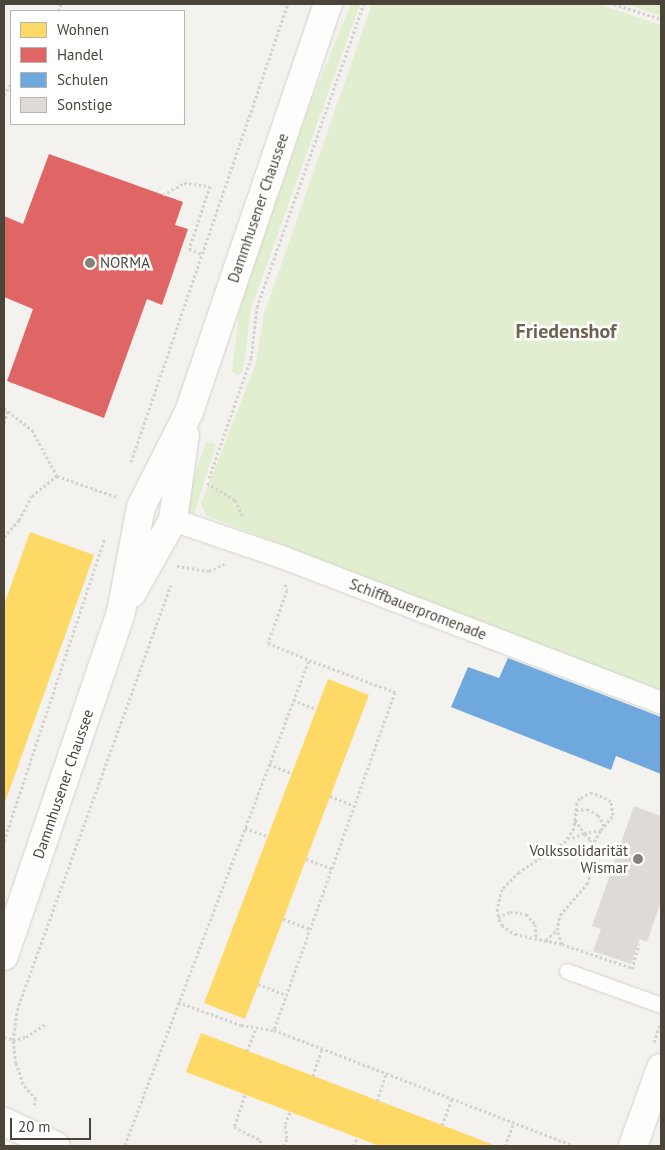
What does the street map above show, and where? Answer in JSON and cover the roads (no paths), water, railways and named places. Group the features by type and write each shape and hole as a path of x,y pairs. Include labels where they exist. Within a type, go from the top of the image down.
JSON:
{"street":[{"name":"Dammhusener Chaussee","path":"4,956 121,612 183,523 189,412 328,4"},
{"name":"Dammhusener Chaussee","path":"121,612 125,504 189,412"},
{"name":"Schiffbauerpromenade","path":"183,523 242,542 661,703"},
{"path":"633,1146 655,1107 661,1068"},
{"path":"13,1126 56,1146"}],"lane":[{"path":"567,971 661,1005"}],"place":[{"name":"NORMA","path":"90,263"},
{"name":"Volkssolidarität Wismar","path":"638,859"}],"district":[{"name":"Friedenshof","path":"566,331"}]}
